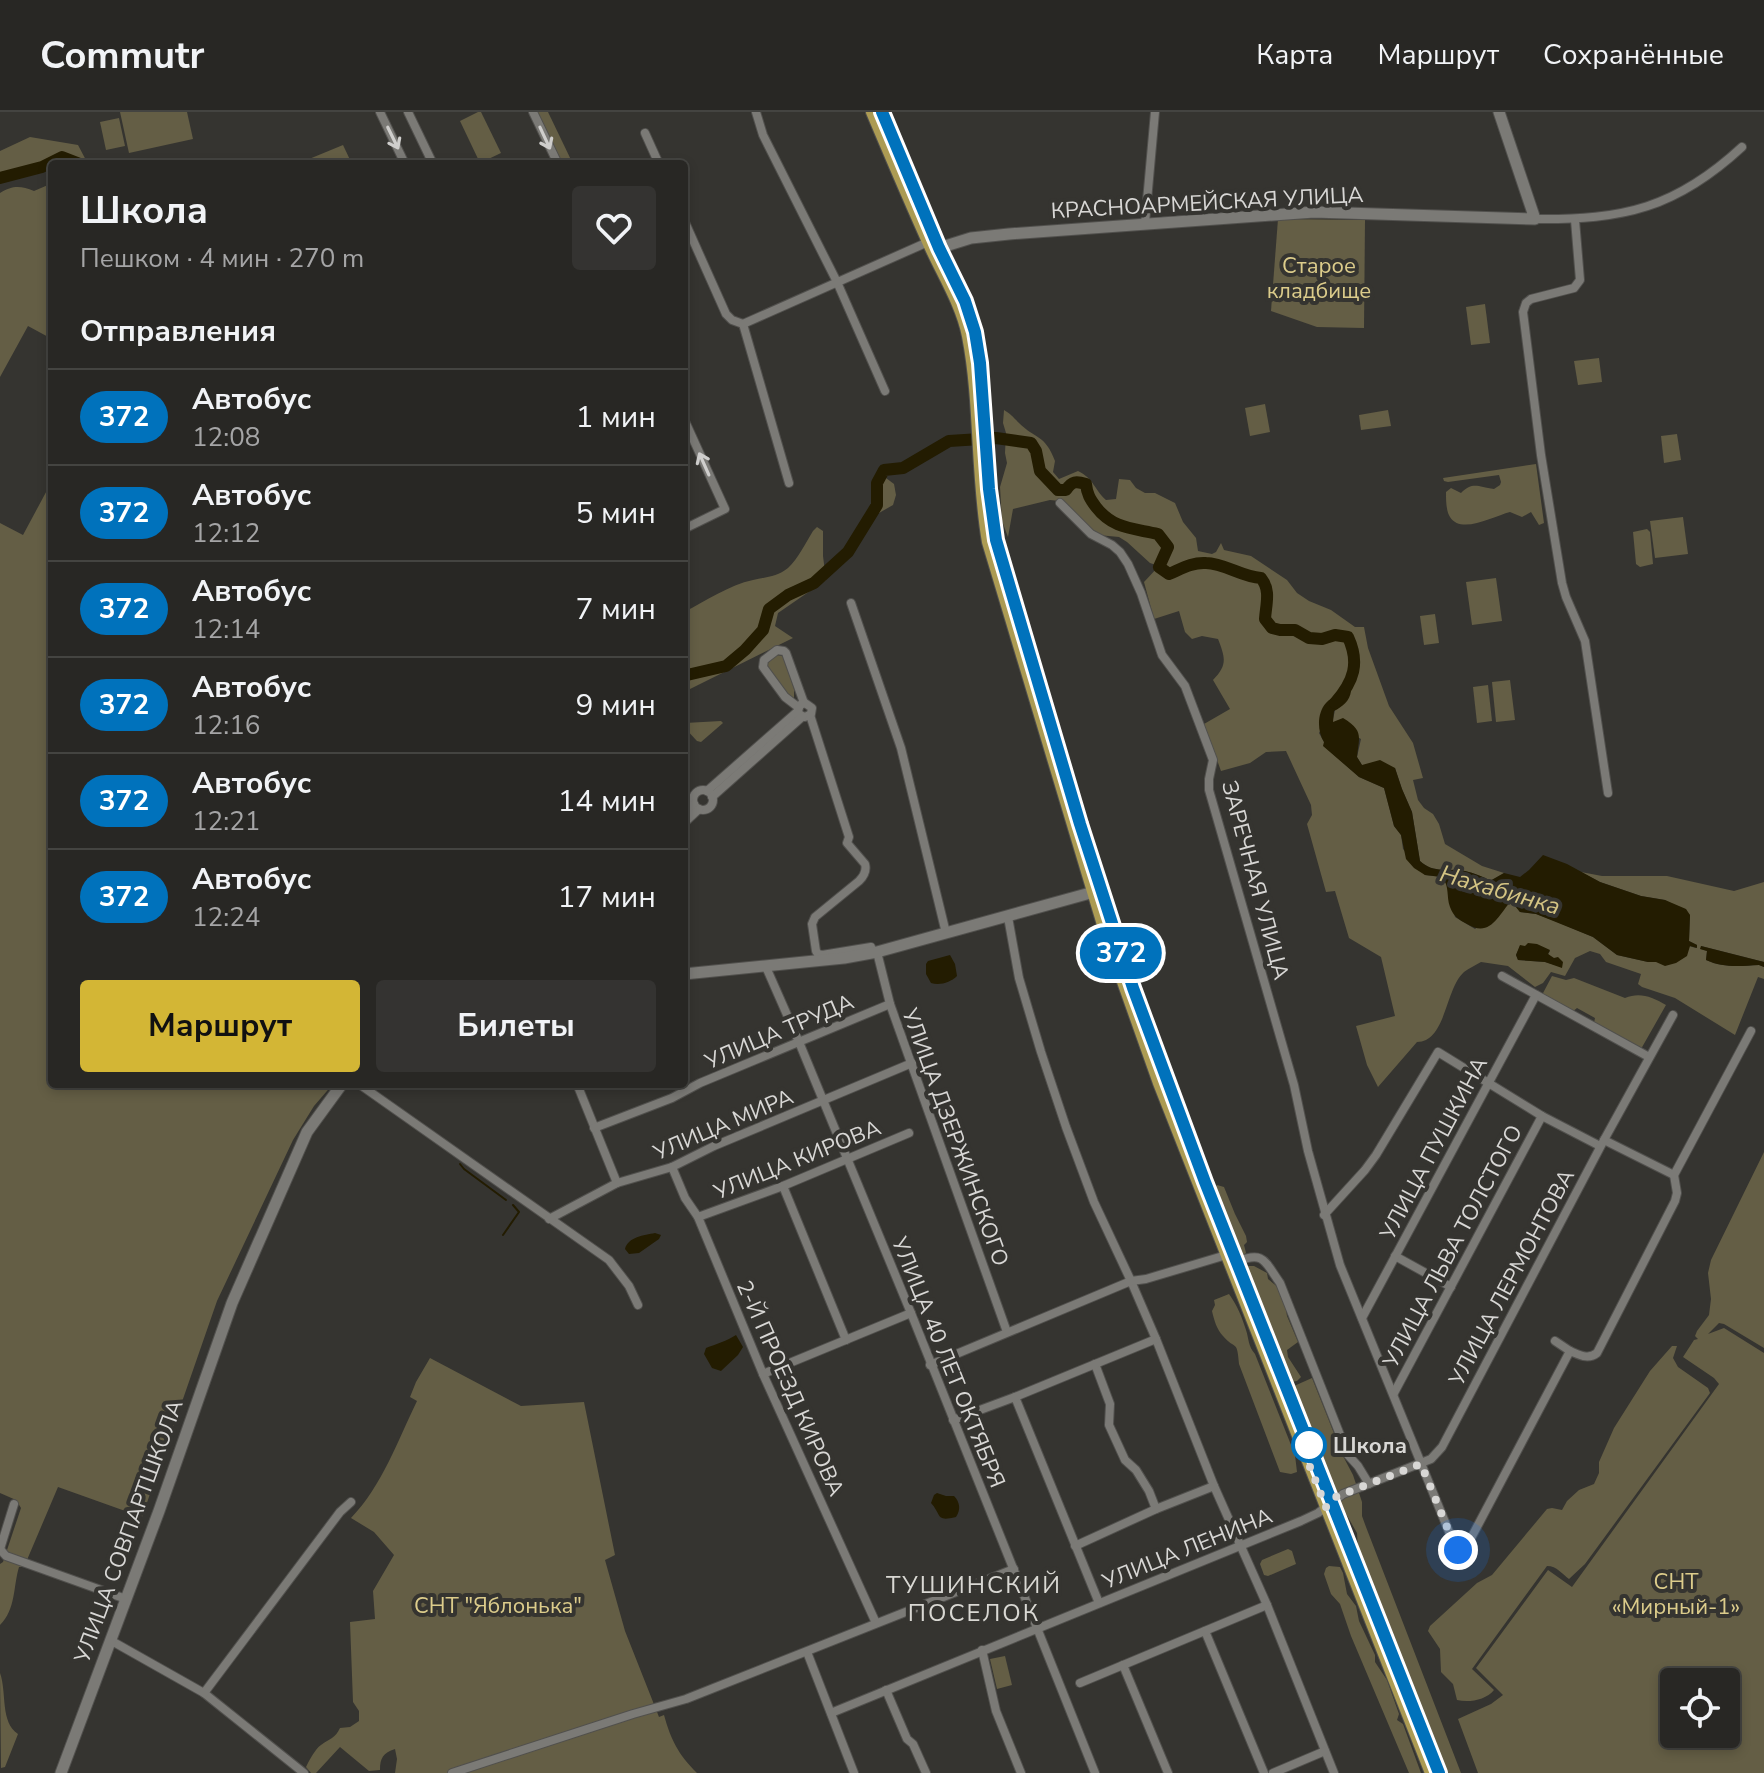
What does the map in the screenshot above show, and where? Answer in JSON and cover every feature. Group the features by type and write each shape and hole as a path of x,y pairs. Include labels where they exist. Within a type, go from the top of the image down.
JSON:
{"main road":[{"path":"872,112 934,245 965,301 975,332 980,363 983,453 996,540 1097,891 1108,940 1159,1083 1232,1257 1431,1773"},
{"path":"882,112 968,333 981,422"},
{"path":"1329,1504 1439,1773"}],"street":[{"path":"380,112 403,160"},
{"path":"408,112 431,160"},
{"path":"533,112 556,160"},
{"path":"756,112 763,135 837,282 885,391"},
{"path":"1145,223 1155,112"},
{"path":"1499,112 1535,219"},
{"path":"645,133 657,160"},
{"name":"КРАСНОАРМЕЙСКАЯ УЛИЦА","path":"934,245 971,238 1314,212 1575,220 1623,214 1660,202 1695,185 1742,147"},
{"path":"1575,220 1580,280 1574,288 1531,299 1523,312 1541,455 1562,583 1585,641 1608,793"},
{"path":"688,229 726,314 743,324 837,282 934,245"},
{"path":"743,324 789,483"},
{"path":"688,428 725,509 688,527"},
{"name":"ЗАРЕЧНАЯ УЛИЦА","path":"1060,503 1091,534 1120,552 1141,593 1162,655 1185,686 1213,760 1209,790 1294,1085 1324,1215 1340,1265 1458,1550 1469,1542 1570,1351"},
{"path":"851,603 901,748 946,933"},
{"path":"802,711 785,697 763,667 764,660 777,650 786,653 802,711 849,837 847,843 866,868 859,881 815,917 812,924 816,951 822,955 871,947 874,953"},
{"path":"710,794 802,711"},
{"path":"688,811 696,806 710,807 713,800 710,794 703,790 696,793 693,800 696,806"},
{"path":"688,817 696,806"},
{"path":"688,974 874,953 1097,891"},
{"path":"1008,917 1019,978 1066,1127 1094,1202 1156,1339 1334,1773"},
{"name":"УЛИЦА ДЗЕРЖИНСКОГО","path":"874,953 1007,1332"},
{"name":"УЛИЦА 40 ЛЕТ ОКТЯБРЯ","path":"766,967 911,1313 1095,1773"},
{"path":"1502,976 1649,1057"},
{"name":"УЛИЦА ПУШКИНА","path":"1362,1318 1536,995"},
{"name":"УЛИЦА ТРУДА","path":"594,1128 672,1098 700,1083 890,1004"},
{"name":"УЛИЦА ЛЕРМОНТОВА","path":"1329,1504 1343,1494 1431,1459 1442,1447 1673,1015"},
{"path":"1555,1341 1586,1358 1597,1353 1675,1201 1674,1175 1751,1031"},
{"path":"1324,1215 1376,1155 1438,1052 1542,1116 1674,1175"},
{"name":"УЛИЦА МИРА","path":"549,1219 617,1183 672,1167 714,1146 912,1063"},
{"name":"УЛИЦА СОВПАРТШКОЛА","path":"61,1773 159,1511 232,1303 307,1132 339,1088"},
{"path":"365,1088 609,1260 629,1286 638,1305"},
{"path":"579,1088 617,1183"},
{"name":"УЛИЦА ЛЬВА ТОЛСТОГО","path":"1394,1393 1542,1116"},
{"name":"УЛИЦА КИРОВА","path":"698,1217 783,1186 909,1133"},
{"name":"2-Й ПРОЕЗД КИРОВА","path":"672,1167 685,1198 698,1217 763,1374 876,1623"},
{"path":"783,1186 846,1340"},
{"path":"930,1365 1131,1281 1232,1257 1258,1256 1280,1283 1348,1455 1369,1484"},
{"path":"1395,1256 1451,1287"},
{"path":"763,1374 911,1313"},
{"path":"953,1420 1156,1339"},
{"path":"1095,1364 1110,1404 1109,1425 1125,1460 1136,1470 1156,1509"},
{"path":"1015,1397 1099,1603"},
{"path":"1075,1546 1214,1486"},
{"path":"204,1693 340,1512 351,1502"},
{"path":"14,1504 0,1549 6,1556 126,1599"},
{"name":"УЛИЦА ЛЕНИНА","path":"831,1713 1241,1547 1301,1521 1329,1504"},
{"path":"452,1773 686,1699 1014,1569"},
{"path":"1080,1683 1267,1605"},
{"path":"1205,1631 1264,1773"},
{"path":"110,1640 204,1693 304,1773"},
{"path":"982,1650 996,1711 1021,1773"},
{"path":"807,1652 854,1773"},
{"path":"1123,1665 1168,1773"},
{"path":"886,1690 926,1773"},
{"path":"1273,1773 1325,1751"}],"green space":[{"path":"120,112 187,112 193,139 129,153"},
{"path":"481,112 501,153 479,160 460,121"},
{"path":"537,112 548,112 571,160 560,160"},
{"path":"119,118 125,146 106,150 100,122"},
{"path":"30,137 78,145 86,160 48,160 26,174 0,178 0,151"},
{"path":"343,145 350,160 307,160"},
{"path":"48,185 48,337 28,326 0,377 0,193 17,187 34,191"},
{"name":"Старое кладбище","path":"1278,219 1365,220 1364,328 1317,327 1271,311"},
{"path":"1485,304 1490,343 1471,345 1466,307"},
{"path":"1599,358 1602,382 1578,385 1574,361"},
{"path":"1265,404 1270,432 1250,436 1245,408"},
{"path":"1004,410 1043,441 1055,461 1053,472 1059,479 1078,471 1106,500 1116,499 1119,479 1130,480 1145,493 1155,493 1175,503 1183,522 1196,538 1198,551 1212,554 1221,543 1224,550 1251,556 1287,580 1297,593 1309,601 1331,610 1355,627 1364,627 1368,648 1389,706 1413,743 1423,778 1413,780 1418,800 1433,814 1445,844 1482,866 1504,873 1490,881 1465,871 1431,868 1420,861 1412,812 1395,768 1362,765 1357,757 1361,739 1332,723 1339,694 1319,733 1324,746 1359,777 1384,788 1403,849 1425,875 1442,877 1448,884 1455,917 1475,929 1511,901 1520,912 1536,914 1593,937 1617,955 1656,962 1689,946 1696,948 1697,945 1689,941 1690,915 1665,900 1641,896 1581,872 1602,876 1667,876 1734,891 1764,882 1764,962 1701,946 1707,951 1706,960 1712,963 1764,967 1764,979 1758,977 1735,1035 1675,998 1642,987 1638,984 1641,974 1606,962 1600,954 1590,951 1575,958 1565,976 1551,972 1543,983 1535,987 1508,966 1481,962 1464,972 1458,980 1434,1033 1427,1040 1417,1042 1378,1087 1367,1065 1356,1026 1395,1016 1381,957 1349,938 1335,891 1326,892 1307,824 1312,815 1311,805 1286,751 1266,752 1250,763 1221,771 1204,724 1230,709 1213,680 1223,665 1222,651 1218,639 1202,636 1192,639 1185,632 1179,611 1154,619 1144,582 1159,566 1150,563 1119,537 1098,535 1060,501 1050,500 1013,509 1008,537 1002,521 1000,487 1007,463","holes":["1520,946 1550,951 1548,954 1562,967 1518,960 1516,955"]},
{"path":"1388,410 1391,426 1361,430 1359,415"},
{"path":"1677,434 1681,460 1664,463 1661,436"},
{"path":"1536,464 1544,523 1539,525 1531,512 1522,517 1510,512 1470,524 1455,522 1450,517 1446,492 1451,488 1461,493 1472,486 1494,489 1501,482 1499,475 1448,482 1443,478"},
{"path":"886,478 894,484 896,495 893,505 879,513 874,500 877,483"},
{"path":"48,488 48,1088 330,1088 293,1140 217,1301 142,1517 58,1487 24,1567 19,1567 11,1605 0,1625 0,1564 21,1508 16,1500 0,1493 0,523 23,535"},
{"path":"1683,517 1688,554 1655,558 1650,521"},
{"path":"817,527 823,531 826,580 778,613 775,626 793,638 688,690 688,610 735,586 784,571 795,560"},
{"path":"1647,529 1650,532 1653,564 1640,567 1636,564 1633,532"},
{"path":"1496,578 1502,621 1472,625 1466,582"},
{"path":"1435,614 1439,643 1424,645 1420,616"},
{"path":"776,655 783,656 794,689 794,701 780,689 767,667 766,661"},
{"path":"1510,680 1515,720 1496,722 1492,682"},
{"path":"1488,685 1492,721 1477,723 1473,687"},
{"path":"688,723 723,723 701,742 688,731"},
{"path":"1552,976 1566,980 1574,978 1625,998 1646,996 1666,1005 1641,1049 1594,1023 1595,1018 1577,1008 1572,1012 1542,995"},
{"name":"СНТ «Мирный-1»","path":"1764,1152 1764,1348 1724,1324 1719,1323 1708,1334 1724,1328 1764,1353 1764,1773 1478,1773 1458,1719 1503,1695 1476,1668 1548,1570 1572,1587 1719,1384 1683,1357 1694,1340 1698,1339 1695,1336 1697,1331 1709,1315 1708,1273 1711,1260"},
{"path":"1217,1185 1224,1187 1246,1236 1246,1253 1241,1257 1215,1188"},
{"path":"1247,1266 1267,1273 1268,1279 1284,1297 1287,1316 1298,1342 1287,1350 1301,1377 1297,1381 1291,1382 1249,1279"},
{"path":"1229,1294 1241,1316 1295,1455 1297,1472 1280,1472 1239,1364 1236,1348 1216,1325 1212,1311 1214,1300"},
{"path":"1672,1346 1677,1346 1673,1358 1678,1367 1708,1388 1710,1393 1585,1564 1569,1579 1557,1569 1547,1566 1472,1669 1494,1690 1477,1700 1457,1700 1453,1684 1441,1672 1440,1649 1428,1631 1430,1626 1477,1583 1492,1575 1547,1509 1562,1510 1579,1490 1594,1484 1599,1473 1599,1462 1614,1428 1650,1371"},
{"name":"СНТ \"Яблонька\"","path":"430,1358 521,1406 584,1402 615,1555 605,1560 625,1631 659,1717 664,1715 676,1746 697,1773 395,1773 395,1749 383,1756 380,1770 369,1771 340,1747 316,1773 311,1773 306,1767 317,1749 340,1728 350,1727 359,1721 359,1711 353,1702 350,1622 375,1619 373,1591 394,1555 374,1532 351,1518 372,1492 388,1462 417,1401 410,1397"},
{"path":"1312,1378 1353,1475 1362,1502 1362,1516 1461,1773 1447,1773 1358,1549 1357,1533 1345,1512 1294,1386"},
{"path":"1288,1549 1292,1551 1296,1564 1264,1575 1260,1564 1262,1560"},
{"path":"1329,1566 1340,1567 1343,1573 1347,1594 1356,1606 1375,1662 1387,1680 1399,1714 1397,1720 1403,1724 1421,1773 1409,1773 1340,1604 1331,1594 1324,1574"},
{"path":"1005,1656 1012,1685 997,1689 990,1659"},
{"path":"0,1673 6,1715 12,1729 18,1734 5,1767 1,1768"}],"water":[{"path":"1351,691 1345,703 1334,711 1333,722 1343,718 1357,731 1357,757 1362,765 1380,760 1395,768 1412,812 1420,861 1425,865 1468,872 1490,881 1504,873 1520,877 1543,855 1600,882 1686,909 1690,915 1689,941 1697,948 1690,946 1687,956 1665,966 1617,955 1593,937 1536,914 1520,912 1511,901 1488,927 1475,928 1459,919 1450,907 1442,877 1425,875 1406,859 1384,788 1359,777 1323,746 1319,722 1323,707 1331,698"},
{"path":"1528,943 1550,950 1548,954 1563,962 1562,968 1545,962 1518,960 1516,955 1520,945"},
{"path":"1701,946 1764,962 1764,967 1712,963 1706,960 1707,951 1700,949"},
{"path":"950,955 957,976 945,983 931,983 926,974 928,961"},
{"path":"655,1233 661,1235 659,1239 639,1253 629,1254 625,1249 633,1239"},
{"path":"736,1335 743,1347 738,1355 721,1371 712,1368 704,1354 706,1348"},
{"path":"937,1493 956,1498 959,1509 956,1517 945,1519 940,1516 931,1503"}],"waterway":[{"name":"Нахабинка","path":"56,160 62,157 70,160"},
{"name":"Нахабинка","path":"0,178 48,164"},
{"name":"Нахабинка","path":"688,675 726,666 763,630 769,609 788,595 814,583 848,552 877,505 877,483 884,470 903,468 949,441 996,438 1031,443 1040,471 1058,490 1066,490 1074,482 1086,484 1092,501 1109,520 1158,534 1168,547 1159,567 1169,574 1206,563 1261,578 1267,592 1265,619 1272,628 1295,630 1309,638 1348,637 1354,655 1353,672 1335,703"},
{"path":"460,1164 506,1200"},
{"path":"503,1235 519,1212 513,1205"}],"bus line":[{"name":"372","path":"882,112 939,248 965,301 975,332 992,517 1002,565 1133,988 1205,1182 1439,1773"}],"place":[{"name":"Школа","path":"1309,1445"}],"district":[{"name":"ТУШИНСКИЙ ПОСЕЛОК","path":"974,1599"}],"route":[{"path":"1309,1445 1302,1447 1326,1507 1336,1497 1421,1464 1458,1550"}]}
